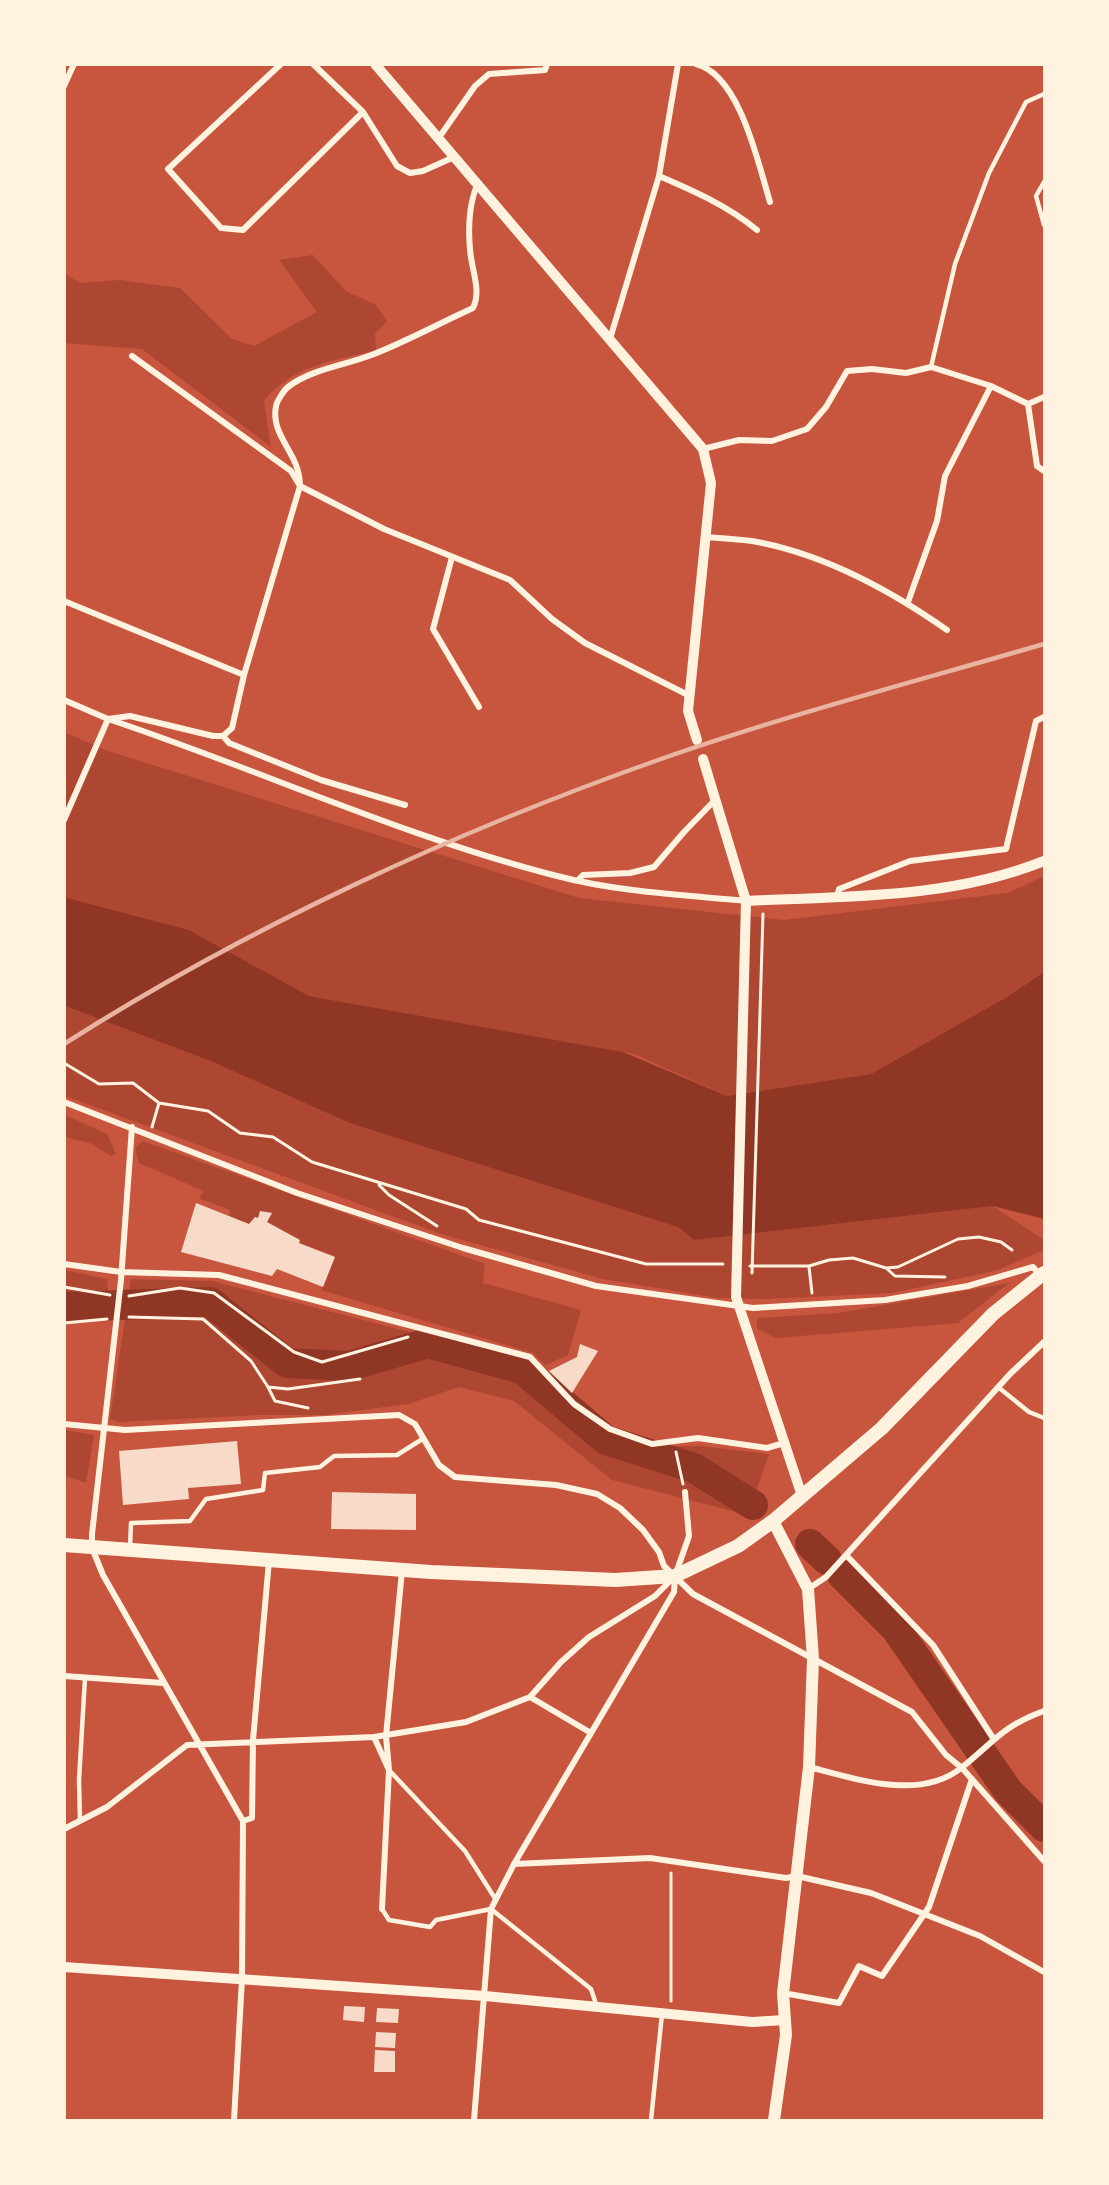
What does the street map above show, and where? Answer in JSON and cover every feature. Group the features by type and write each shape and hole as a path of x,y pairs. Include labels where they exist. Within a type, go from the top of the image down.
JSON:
{"highway":[{"path":"64,1545 402,1570 615,1580 675,1576 738,1546 773,1521 882,1428 993,1314 1043,1274"}],"main road":[{"path":"773,1521 808,1590 813,1659 809,1767 783,1993 786,2020 774,2121"}],"street":[{"path":"64,86 74,64"},
{"path":"282,64 168,169 220,228 243,230 363,112"},
{"path":"313,64 363,112 397,166 410,173 423,171 454,157"},
{"path":"375,64 703,449 711,483 688,711 697,740"},
{"path":"438,139 475,86 489,74 545,69 547,64"},
{"path":"610,339 659,176 678,64"},
{"path":"696,64 708,68 734,98 747,129 770,201"},
{"path":"659,176 704,196 740,216 757,230"},
{"path":"108,719 130,716 213,736 223,736 232,728 244,675 300,486 300,473 293,454 275,428 277,404 287,387 312,375 374,354 473,308 478,298 470,249 471,202 478,184"},
{"path":"132,356 291,471 300,486 384,529 510,580 552,619 585,643 690,696"},
{"path":"703,449 739,440 772,441 807,429 826,407 847,371 872,369 906,373 931,367 991,386 1028,404 1044,397"},
{"path":"908,602 937,521 945,476 991,386"},
{"path":"1028,404 1037,466 1044,471"},
{"path":"706,537 753,541 824,562 908,602 947,630"},
{"path":"452,557 433,629 479,707"},
{"path":"64,601 244,675"},
{"path":"64,700 108,719 450,844 578,880 627,889 746,901 837,897 933,890 1012,873 1044,861"},
{"path":"130,716 130,726"},
{"path":"837,897 839,889 910,861 1006,849 1036,721 1044,717"},
{"path":"64,820 108,719"},
{"path":"223,736 229,743 321,780 405,805"},
{"path":"703,759 746,901 738,1302 801,1496"},
{"path":"578,880 584,874 630,873 654,867 715,800"},
{"path":"64,1102 297,1193 463,1248 596,1286 738,1302 813,1304 897,1298 968,1286 1033,1267 1043,1274"},
{"path":"132,1127 121,1272 102,1428 92,1548 103,1575 243,1821 242,1979 234,2121"},
{"path":"64,1264 121,1272 219,1275 530,1357 574,1404 610,1429 652,1444 698,1438 767,1448 784,1443"},
{"path":"808,1590 826,1577 846,1556 998,1387 1044,1342"},
{"path":"64,1424 125,1430 399,1415 415,1424 439,1465 455,1477 556,1485 597,1494 620,1508 644,1530 659,1552 664,1566 693,1594 912,1712 946,1755 962,1768 1044,1861"},
{"path":"474,2121 491,1909 514,1864 674,1592 675,1576 689,1536 685,1492"},
{"path":"846,1556 933,1645 993,1738"},
{"path":"243,1821 252,1818 253,1740 269,1561"},
{"path":"382,1909 389,1770 386,1736 402,1570"},
{"path":"64,1829 107,1807 187,1745 253,1740 386,1736 466,1722 530,1697 561,1662 589,1637 656,1596 675,1576"},
{"path":"64,1676 163,1683"},
{"path":"530,1697 591,1733"},
{"path":"809,1767 857,1780 920,1786 947,1778 962,1768 993,1738 1021,1719 1044,1712"},
{"path":"374,1737 389,1770"},
{"path":"783,1993 839,2003 859,1966 882,1976 929,1907 972,1779"},
{"path":"514,1864 650,1857 786,1878 797,1876 872,1893 980,1936 1044,1972"},
{"path":"64,1967 485,1996 752,2022 786,2020"}],"lane":[{"path":"931,367 955,264 988,173 1026,102 1044,94"},
{"path":"1044,182 1036,196 1044,225"},
{"path":"998,1387 1029,1412 1044,1418"},
{"path":"130,1551 131,1523 190,1521 206,1499 263,1490 265,1473 320,1467 334,1456 397,1455 423,1438"},
{"path":"80,1821 79,1780 85,1678"},
{"path":"389,1770 465,1851 496,1900"},
{"path":"382,1909 388,1920 430,1927 436,1920 491,1909 591,1989 597,2007"},
{"path":"651,2121 666,2014"}],"path":[{"path":"752,1275 764,900"},
{"path":"64,1063 99,1084 133,1083 159,1103 208,1111 240,1133 273,1137 312,1162 466,1209 479,1220 646,1264 733,1265"},
{"path":"150,1134 159,1103"},
{"path":"378,1183 389,1195 439,1227"},
{"path":"744,1266 809,1266 828,1260 853,1258 886,1268 898,1267 958,1239 979,1237 1001,1242 1012,1250"},
{"path":"809,1266 813,1304"},
{"path":"886,1268 895,1276 949,1277"},
{"path":"64,1287 116,1295"},
{"path":"126,1296 180,1288 214,1293 294,1352 322,1362 403,1338 438,1333"},
{"path":"129,1317 203,1319 251,1361 275,1401 319,1410"},
{"path":"64,1323 117,1318"},
{"path":"268,1387 288,1389 360,1379"},
{"path":"676,1452 685,1492"},
{"path":"666,2014 671,1860"}],"shaded area":[{"path":"313,255 346,291 376,305 387,321 375,334 376,350 315,366 300,372 275,389 264,401 271,447 142,349 65,343 65,274 80,283 120,280 180,288 232,339 254,346 317,312 279,260"},
{"path":"64,732 108,751 579,898 784,920 1008,893 1044,876 1044,972 1007,997 871,1074 727,1096 634,1054 309,996 189,930 65,897"},
{"path":"64,897 189,930 309,996 623,1052 727,1096 871,1074 1007,997 1044,972 1044,1219 993,1206 694,1240 678,1227 350,1123 211,1061 65,1006"},
{"path":"64,1006 678,1227 694,1240 993,1206 1044,1240 1044,1250 998,1270 893,1293 766,1299 717,1298 603,1279 441,1234 65,1096"},
{"path":"65,1115 107,1134 116,1154 111,1156 90,1143 65,1137"},
{"path":"143,1141 485,1264 483,1283 581,1310 568,1355 545,1365 533,1353 321,1290 335,1256 299,1243 299,1240 267,1222 271,1213 260,1211 258,1218 255,1217 249,1224 229,1216 230,1210 199,1198 204,1191 139,1163 135,1148"},
{"path":"64,1270 107,1279 109,1299 65,1300"},
{"path":"131,1279 212,1281 526,1362 568,1403 604,1433 644,1447 700,1446 769,1454 748,1515 612,1480 514,1401 459,1387 408,1404 324,1415 259,1415 119,1422 110,1419"},
{"path":"1009,1283 958,1323 776,1338 757,1329 757,1318 839,1313"},
{"path":"65,1430 94,1435 86,1483 66,1476"}],"building":[{"path":"196,1203 249,1224 255,1217 258,1218 260,1211 272,1213 267,1222 300,1240 299,1243 335,1257 323,1287 277,1269 272,1276 181,1252"},
{"path":"580,1344 598,1351 572,1393 549,1371 577,1357"},
{"path":"237,1441 241,1484 188,1488 189,1499 123,1505 119,1451"},
{"path":"332,1492 416,1494 416,1530 331,1529"},
{"path":"344,2006 365,2007 364,2022 343,2020"},
{"path":"377,2008 399,2009 398,2023 376,2022"},
{"path":"376,2032 396,2033 395,2048 375,2047"},
{"path":"375,2050 395,2051 395,2072 374,2072"}],"waterway":[{"path":"64,1307 210,1302 287,1363 349,1366 428,1343 522,1369 606,1440 694,1468 753,1505"},
{"path":"810,1544 827,1560"},
{"path":"842,1575 896,1629 1008,1791 1044,1827"}],"railway":[{"path":"64,1044 134,1001 280,921 507,817 708,743 1044,644"}]}
